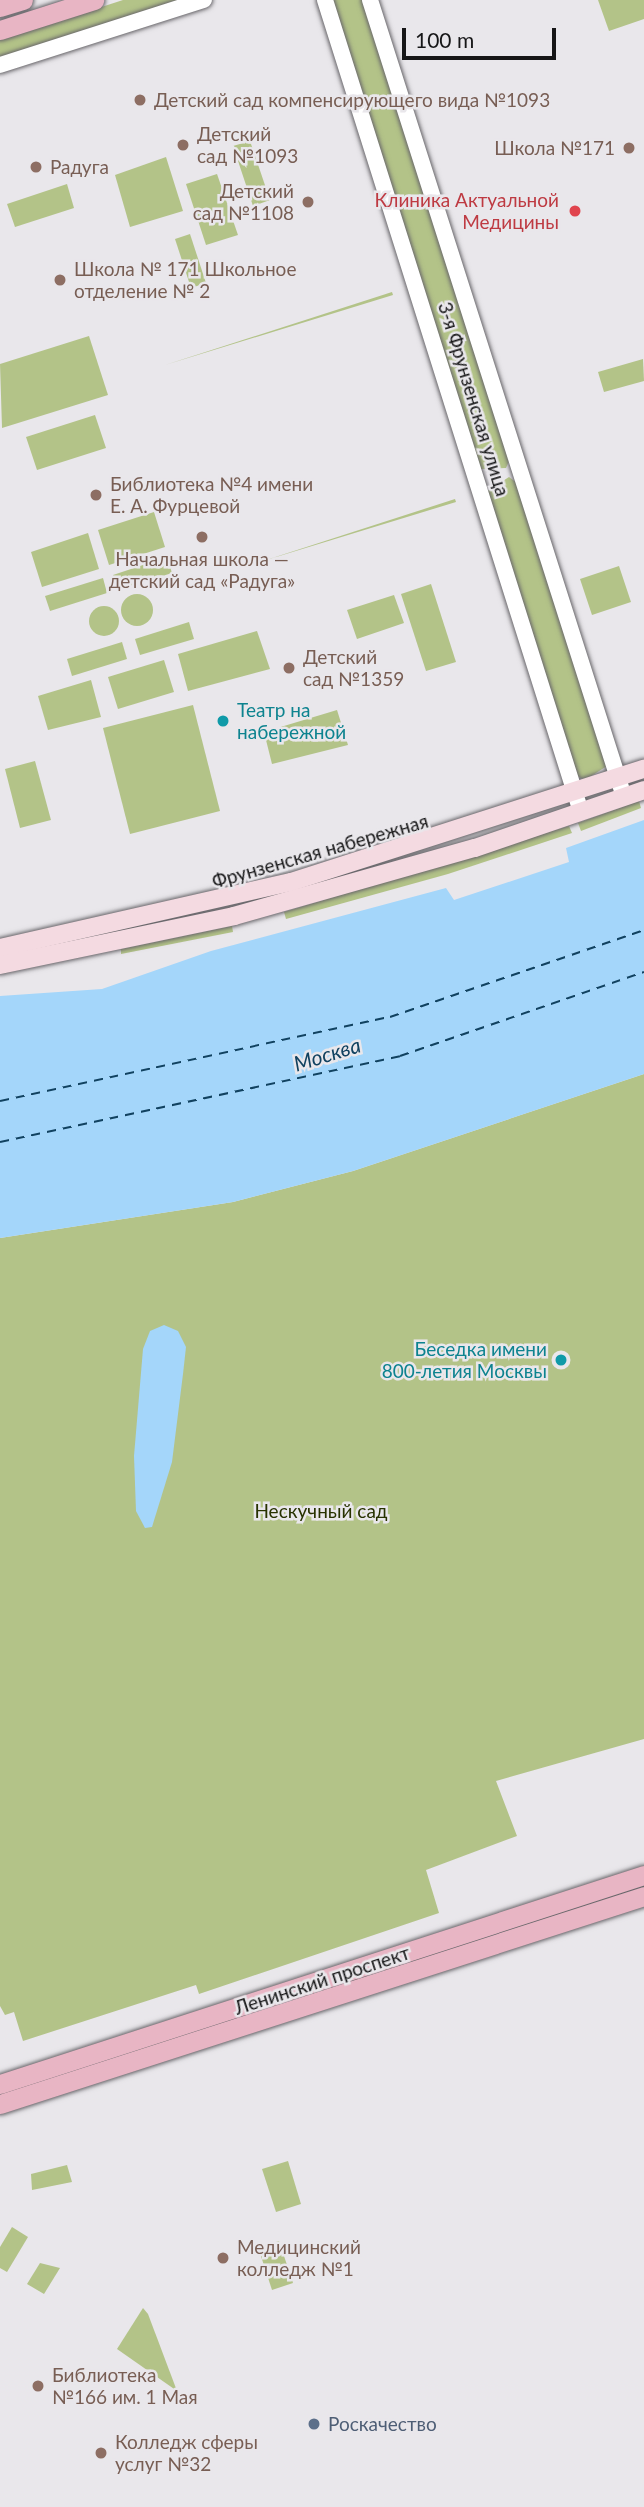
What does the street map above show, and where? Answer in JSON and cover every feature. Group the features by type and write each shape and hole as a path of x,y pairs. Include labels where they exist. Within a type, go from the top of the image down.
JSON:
{"main road":[{"path":"0,7 23,0"},
{"path":"0,30 94,0"},
{"name":"Фрунзенская набережная","path":"0,948 230,899 575,794 644,769"},
{"name":"Фрунзенская набережная","path":"0,965 234,916 581,812 644,790"},
{"name":"Ленинский проспект","path":"0,2084 644,1875"},
{"name":"Ленинский проспект","path":"0,2104 644,1896"}],"street":[{"path":"0,65 204,0"},
{"name":"3-я Фрунзенская улица","path":"325,0 581,812"},
{"name":"3-я Фрунзенская улица","path":"370,0 624,797"}],"green space":[{"path":"123,0 189,0 0,60 0,40"},
{"path":"330,0 364,0 510,459 506,468 480,469"},
{"path":"598,0 644,0 644,19 609,31"},
{"path":"250,141 270,200 253,206 233,146"},
{"path":"166,157 183,211 130,227 115,175"},
{"path":"217,174 238,235 206,245 186,184"},
{"path":"67,184 74,208 15,227 7,204"},
{"path":"190,234 206,283 191,288 175,239"},
{"path":"392,292 393,295 165,365"},
{"path":"89,336 108,395 2,428 0,364"},
{"path":"643,359 644,381 604,392 598,372"},
{"path":"95,415 106,448 37,470 26,437"},
{"path":"509,477 517,483 607,766 585,780 577,776 487,491"},
{"path":"455,499 456,502 263,561"},
{"path":"154,512 165,547 109,565 98,530"},
{"path":"88,533 99,569 42,587 31,552"},
{"path":"167,557 172,573 118,590 113,575"},
{"path":"619,566 631,602 592,615 580,579"},
{"path":"103,578 107,593 50,611 45,596"},
{"path":"431,584 456,662 426,671 401,594"},
{"path":"137,594 148,599 153,610 148,621 137,626 126,621 121,610 126,599"},
{"path":"394,595 404,623 357,639 347,610"},
{"path":"104,606 115,610 119,621 115,632 104,636 93,632 89,621 93,610"},
{"path":"189,622 194,639 140,655 135,639"},
{"path":"257,631 270,669 188,691 178,654"},
{"path":"122,642 127,659 72,676 67,659"},
{"path":"164,660 174,692 118,709 108,677"},
{"path":"91,680 101,717 48,730 38,696"},
{"path":"193,705 220,811 130,834 103,728"},
{"path":"337,710 348,745 272,764 264,732"},
{"path":"35,761 51,820 20,828 5,769"},
{"path":"639,801 641,808 581,831 578,823"},
{"path":"569,826 572,833 448,874 286,919 284,912"},
{"path":"232,926 233,932 121,954 121,949"},
{"name":"Нескучный сад","path":"644,1074 644,1739 496,1781 517,1836 426,1870 439,1913 199,1994 196,1985 23,2041 14,2012 5,2015 0,2006 0,1238 233,1202 353,1171"},
{"path":"288,2161 301,2204 276,2212 262,2169"},
{"path":"67,2165 72,2182 32,2190 31,2174"},
{"path":"12,2227 28,2237 7,2272 0,2268 0,2247"},
{"path":"279,2241 293,2283 272,2290 258,2247"},
{"path":"40,2263 60,2268 44,2294 27,2284"},
{"path":"143,2308 148,2314 177,2391 117,2349"}],"water":[{"name":"Москва","path":"644,820 644,1074 353,1171 233,1202 0,1238 0,996 102,989 211,951 446,888 454,900 569,862 566,848"},
{"path":"164,1325 178,1331 186,1347 172,1462 152,1527 145,1528 136,1511 134,1456 143,1349 150,1331"}],"ferry route":[{"path":"0,1101 390,1017 644,930"},
{"path":"0,1142 400,1056 644,972"}],"place":[{"name":"Детский сад компенсирующего вида №1093","path":"140,100"},
{"name":"Детский сад №1093","path":"183,145"},
{"name":"Школа №171","path":"629,148"},
{"name":"Радуга","path":"36,167"},
{"name":"Детский сад №1108","path":"308,202"},
{"name":"Клиника Актуальной Медицины","path":"575,211"},
{"name":"Школа № 171 Школьное отделение № 2","path":"60,280"},
{"name":"Библиотека №4 имени Е. А. Фурцевой","path":"96,495"},
{"name":"Начальная школа — детский сад «Радуга»","path":"202,537"},
{"name":"Детский сад №1359","path":"289,668"},
{"name":"Театр на набережной","path":"223,721"},
{"name":"Беседка имени 800-летия Москвы","path":"561,1360"},
{"name":"Медицинский колледж №1","path":"223,2258"},
{"name":"Библиотека №166 им. 1 Мая","path":"38,2386"},
{"name":"Роскачество","path":"314,2424"},
{"name":"Колледж сферы услуг №32","path":"101,2453"}]}
